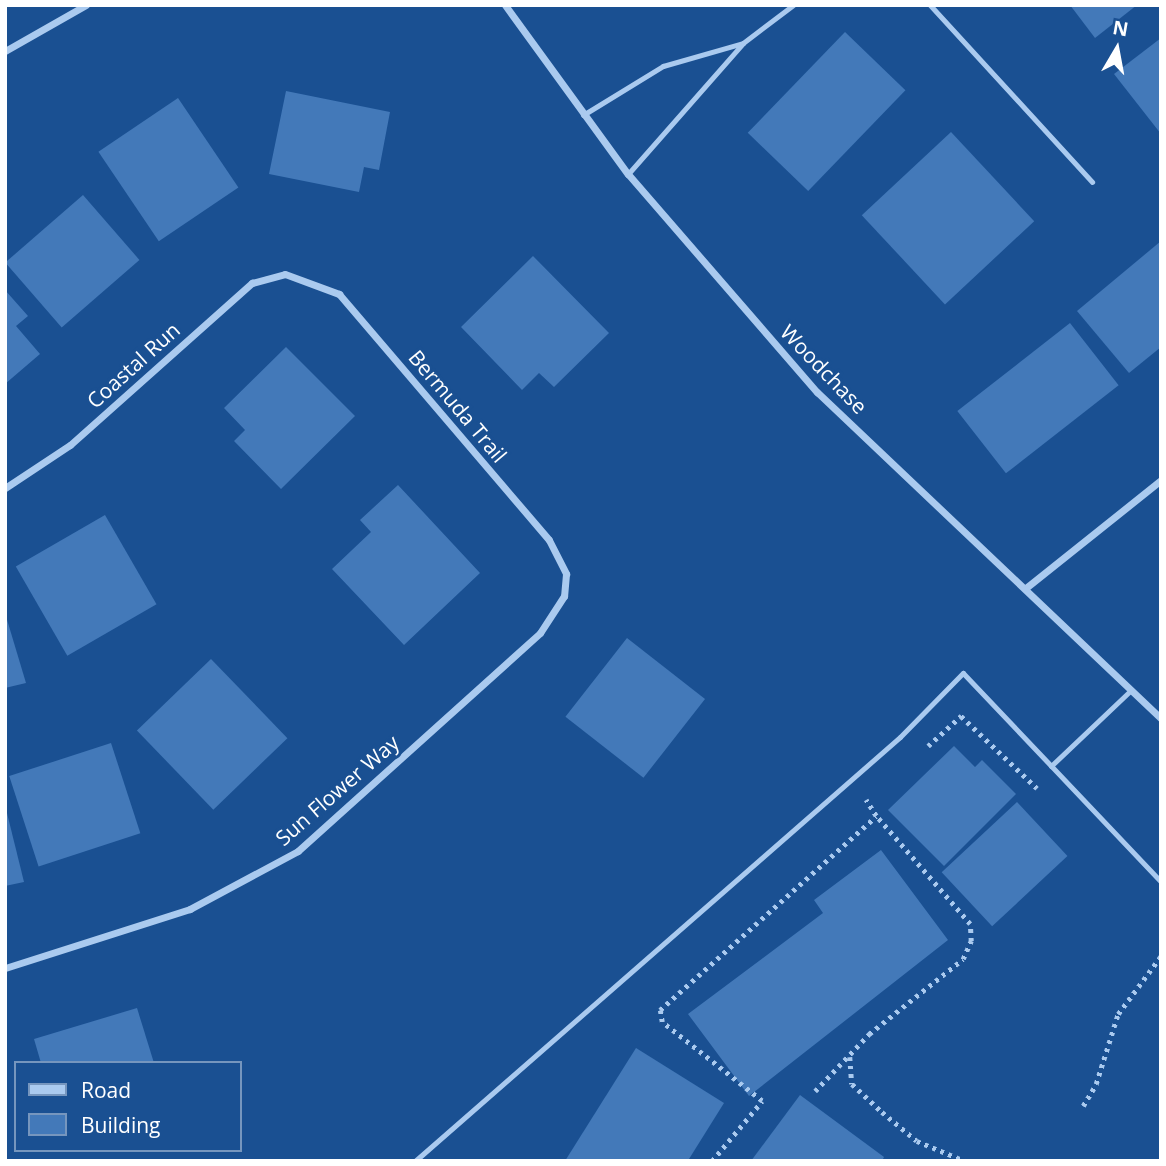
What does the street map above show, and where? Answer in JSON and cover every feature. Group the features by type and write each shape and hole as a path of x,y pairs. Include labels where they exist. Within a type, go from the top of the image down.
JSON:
{"street":[{"path":"5,51 86,5"},
{"name":"Woodchase","path":"505,5 628,174 817,392 1027,587 1161,719"},
{"name":"Coastal Run","path":"5,488 71,445 252,283 285,274"},
{"name":"Bermuda Trail","path":"285,274 340,294 549,540 566,574 564,596"},
{"path":"1027,587 1161,480"},
{"name":"Sun Flower Way","path":"5,968 190,909 298,850 540,633 564,596"}],"lane":[{"path":"628,174 743,43 793,5"},
{"path":"930,5 1092,182"},
{"path":"583,115 663,66 743,43"},
{"path":"415,1161 880,755 963,673 1161,882"},
{"path":"1051,766 1131,690"}],"path":[{"path":"923,750 961,716 1041,792"},
{"path":"815,1091 850,1056 963,959 971,941 970,924 864,802 874,793"},
{"path":"712,1161 762,1101 662,1022 660,1010 876,816"},
{"path":"1083,1106 1097,1084 1118,1014 1161,956"},
{"path":"850,1056 852,1084 882,1112 917,1141 965,1161"}],"building":[{"path":"1070,5 1137,5 1095,38"},
{"path":"845,32 905,90 808,191 748,133"},
{"path":"1161,38 1161,134 1114,74"},
{"path":"286,91 390,112 379,170 364,167 359,192 269,174"},
{"path":"178,98 238,188 159,241 98,152"},
{"path":"951,132 1034,221 945,304 862,215"},
{"path":"83,195 139,260 62,327 5,263"},
{"path":"1161,241 1161,347 1129,373 1077,311"},
{"path":"533,256 609,333 554,387 539,373 522,390 461,327"},
{"path":"5,290 28,316 16,326 40,354 5,384"},
{"path":"1070,323 1119,385 1006,473 957,411"},
{"path":"286,347 355,416 281,489 234,441 245,430 224,408"},
{"path":"398,485 480,573 404,645 332,569 371,532 360,520"},
{"path":"105,515 157,604 67,656 16,566"},
{"path":"5,613 26,683 5,688"},
{"path":"627,638 705,699 643,778 565,717"},
{"path":"211,659 287,738 213,810 137,731"},
{"path":"111,743 140,833 39,866 9,776"},
{"path":"954,746 975,767 982,760 1016,794 944,866 888,810"},
{"path":"1017,802 1067,856 992,926 942,872"},
{"path":"5,805 24,882 5,886"},
{"path":"881,850 948,940 749,1096 688,1014 823,913 814,900"},
{"path":"137,1008 153,1061 40,1061 34,1039"},
{"path":"636,1048 724,1103 689,1159 565,1161"},
{"path":"800,1095 884,1157 882,1161 751,1161"}]}
